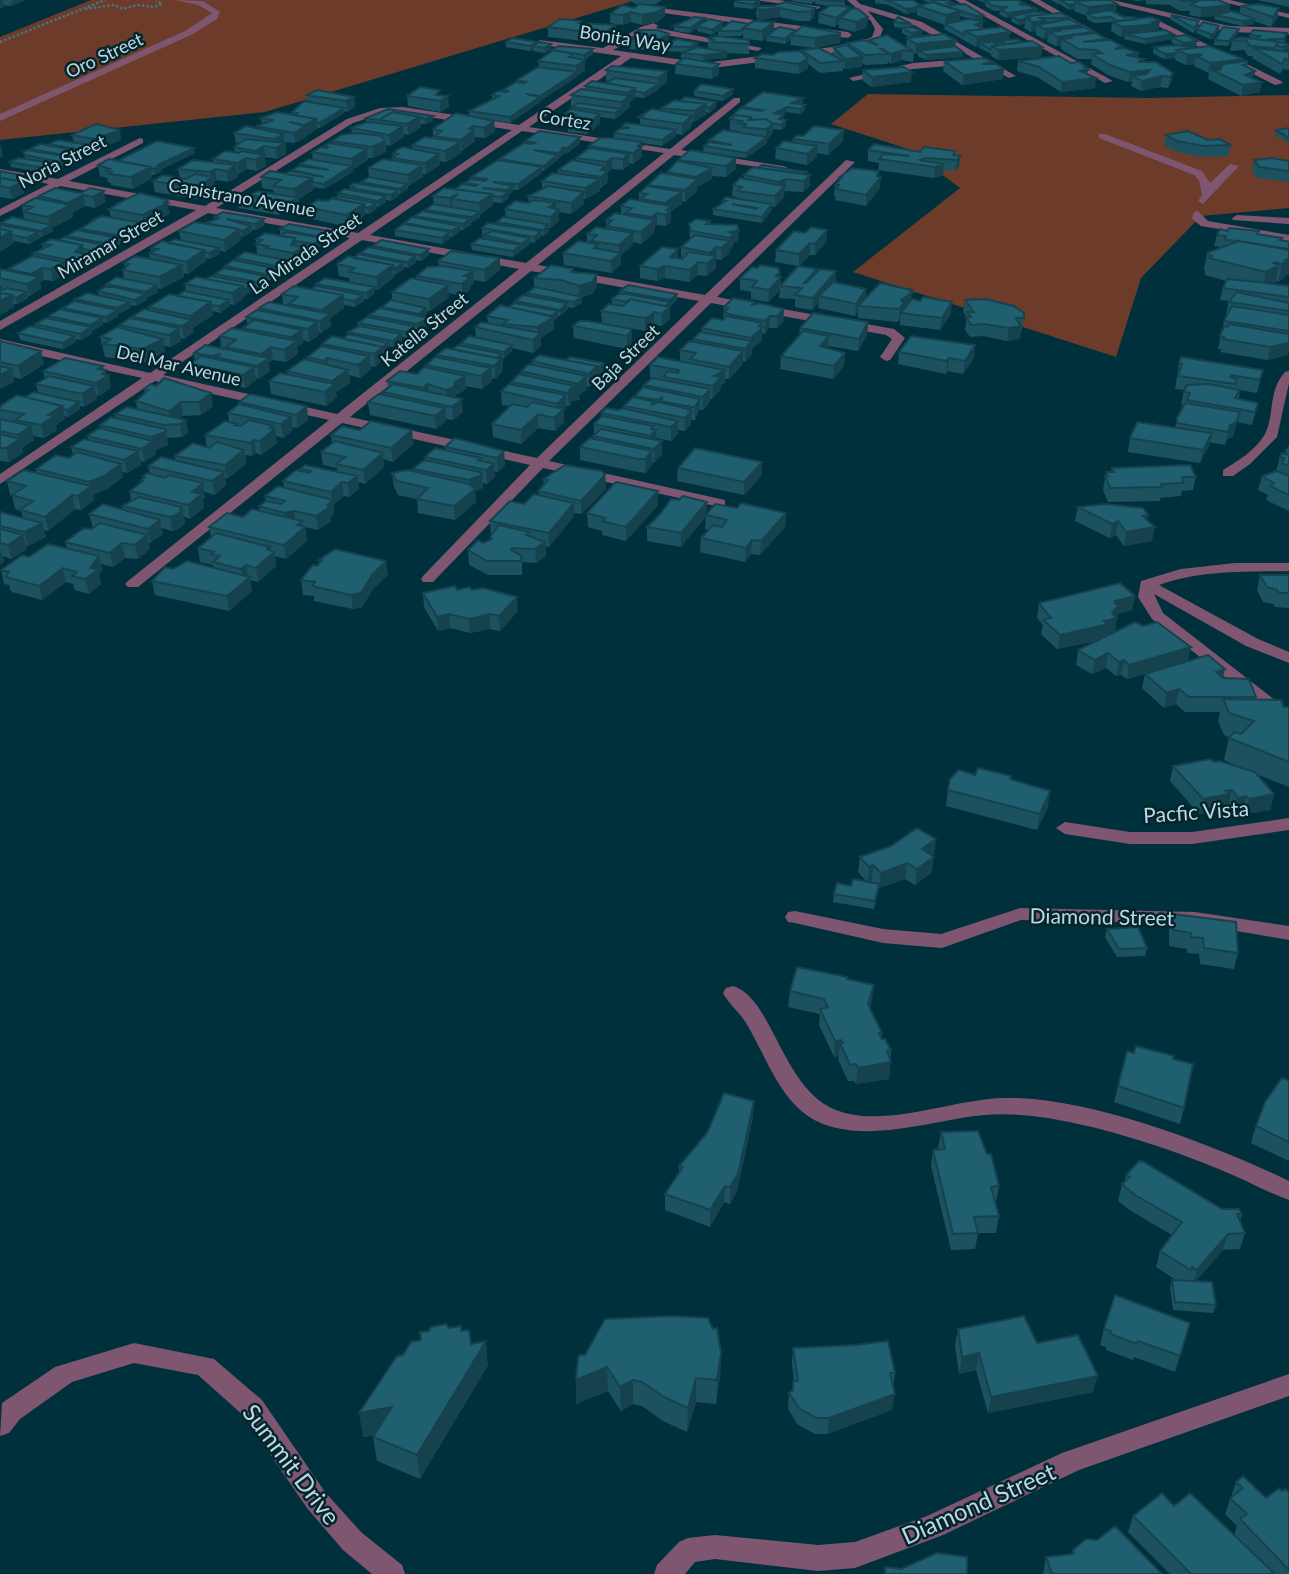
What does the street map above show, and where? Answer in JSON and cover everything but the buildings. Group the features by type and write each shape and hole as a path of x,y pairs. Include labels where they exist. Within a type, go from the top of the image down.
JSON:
{"street":[{"name":"Oro Street","path":"0,118 188,33 205,24 216,12 200,3 179,0"},
{"path":"759,0 817,7"},
{"path":"959,0 1108,81"},
{"path":"1034,0 1127,52"},
{"path":"1101,0 1229,29 1289,31"},
{"path":"1219,0 1289,16"},
{"path":"855,3 919,24 1012,76"},
{"name":"Bonita Way","path":"542,42 704,66 832,50 870,41 876,38 879,27 855,3"},
{"path":"1126,6 1278,83"},
{"path":"638,7 848,34"},
{"path":"604,51 644,29 687,14"},
{"path":"644,29 685,38 758,48"},
{"name":"La Mirada Street","path":"0,480 362,236 518,127 629,55"},
{"path":"853,78 913,66 985,60"},
{"name":"Katella Street","path":"133,584 737,100"},
{"name":"Cortez","path":"383,110 404,110 783,169"},
{"name":"Miramar Street","path":"0,326 208,208 350,121 383,110"},
{"path":"1102,136 1198,173 1204,179 1206,193"},
{"name":"Noria Street","path":"0,213 140,141"},
{"name":"Baja Street","path":"428,579 449,554 541,463 780,227 850,162"},
{"path":"1234,166 1206,193 1197,219 1205,224 1289,238"},
{"name":"Capistrano Avenue","path":"0,172 890,332 899,338 886,357"},
{"path":"1198,214 1289,221"},
{"name":"Del Mar Avenue","path":"0,344 720,503"},
{"path":"1228,473 1255,454 1270,436 1282,382 1289,376"},
{"path":"1146,584 1172,573 1197,569 1289,567"},
{"path":"1146,584 1179,600 1257,647 1289,658"},
{"path":"1146,584 1146,597 1157,616 1289,719"},
{"name":"Pacfic Vista","path":"1065,828 1130,838 1192,838 1289,824"},
{"name":"Diamond Street","path":"795,917 883,936 942,942 1020,914 1195,918 1289,933"},
{"path":"733,993 752,1015 790,1083 809,1107 833,1117 864,1123 1003,1106 1046,1110 1220,1158 1289,1191"},
{"name":"Summit Drive","path":"0,1425 11,1411 64,1374 134,1353 205,1366 253,1408 316,1500 352,1541 392,1574"},
{"name":"Diamond Street","path":"667,1574 688,1551 715,1547 818,1558 855,1555 934,1526 1071,1461 1289,1385"}],"path":[{"path":"0,42 105,0"},
{"path":"84,9 100,9 114,5 125,9 135,5 154,7 162,4 156,0"}],"shaded area":[{"path":"91,0 636,0 265,112 0,140 0,37"},
{"path":"868,94 1150,98 1289,95 1289,208 1201,216 1141,278 1116,357 853,272 960,188 908,149 831,124"}]}
